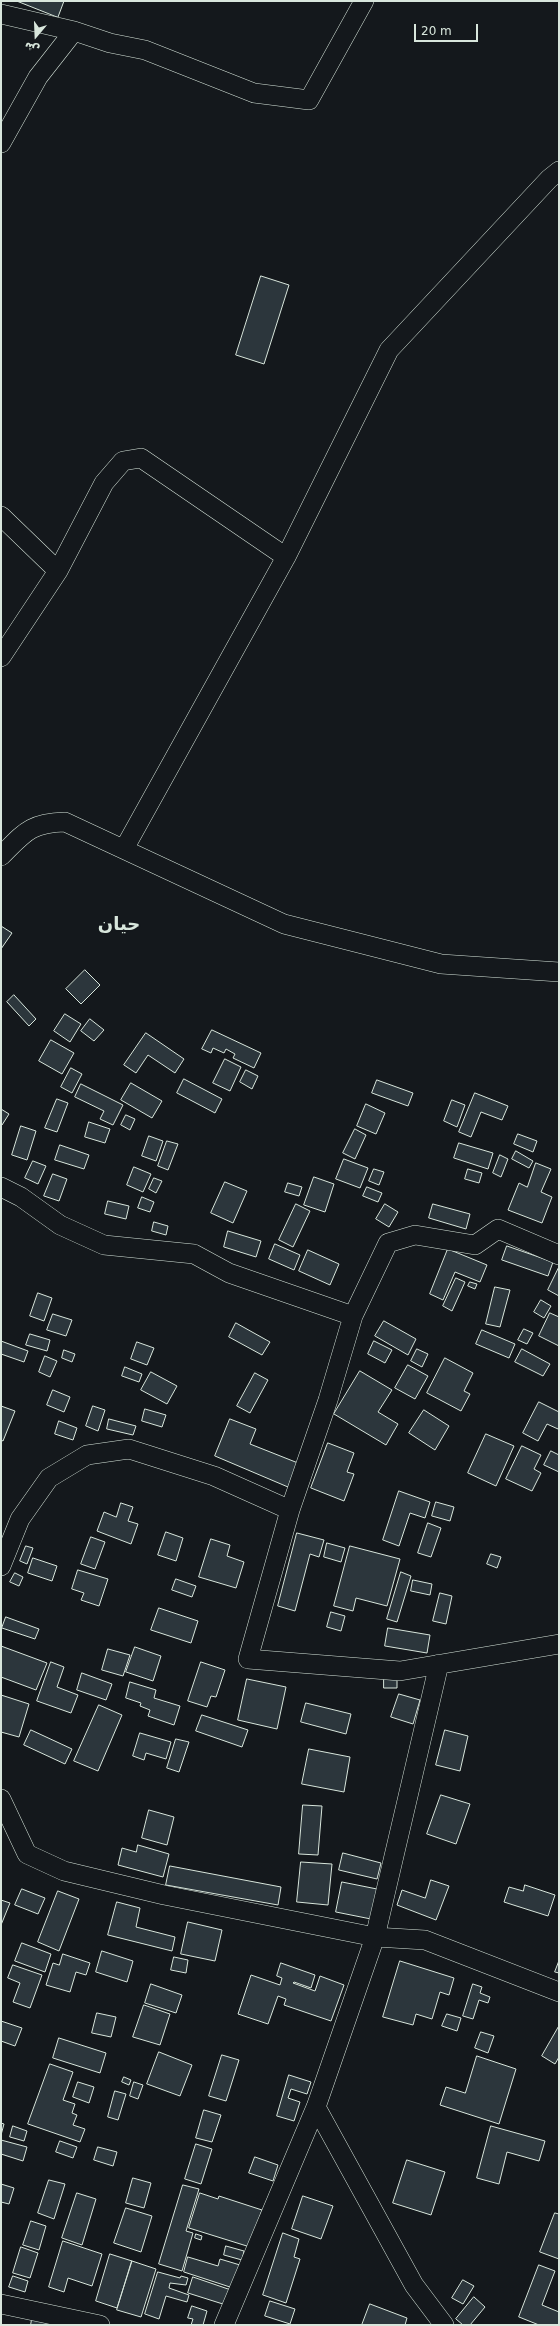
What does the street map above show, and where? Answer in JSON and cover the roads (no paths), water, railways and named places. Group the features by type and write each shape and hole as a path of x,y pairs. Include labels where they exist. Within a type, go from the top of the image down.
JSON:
{"street":[{"path":"1,14 74,31 110,43 144,50 254,93 309,100 364,1"},
{"path":"1,143 38,77 74,31"},
{"path":"124,849 286,557 389,350 549,178 559,171"},
{"path":"1,657 58,571 104,482 123,461 141,458 286,557"},
{"path":"1,516 58,571"},
{"path":"1,856 27,830 45,823 65,822 284,924 441,964 559,972"},
{"path":"1,1187 20,1197 60,1225 104,1244 194,1254 229,1273 354,1316"},
{"path":"559,1255 498,1229 475,1245 415,1235 388,1243 354,1316 328,1400 290,1510 248,1659 400,1671 559,1644"},
{"path":"1,1566 20,1519 50,1478 87,1455 129,1449 214,1476 290,1510"},
{"path":"224,2325 316,2107 375,1937 439,1664"},
{"path":"1,1799 27,1854 64,1871 164,1895 375,1937 425,1940 559,1992"},
{"path":"316,2107 414,2285 444,2325"},
{"path":"1,2304 100,2325"}],"district":[{"name":"حيان","path":"119,925"}]}
